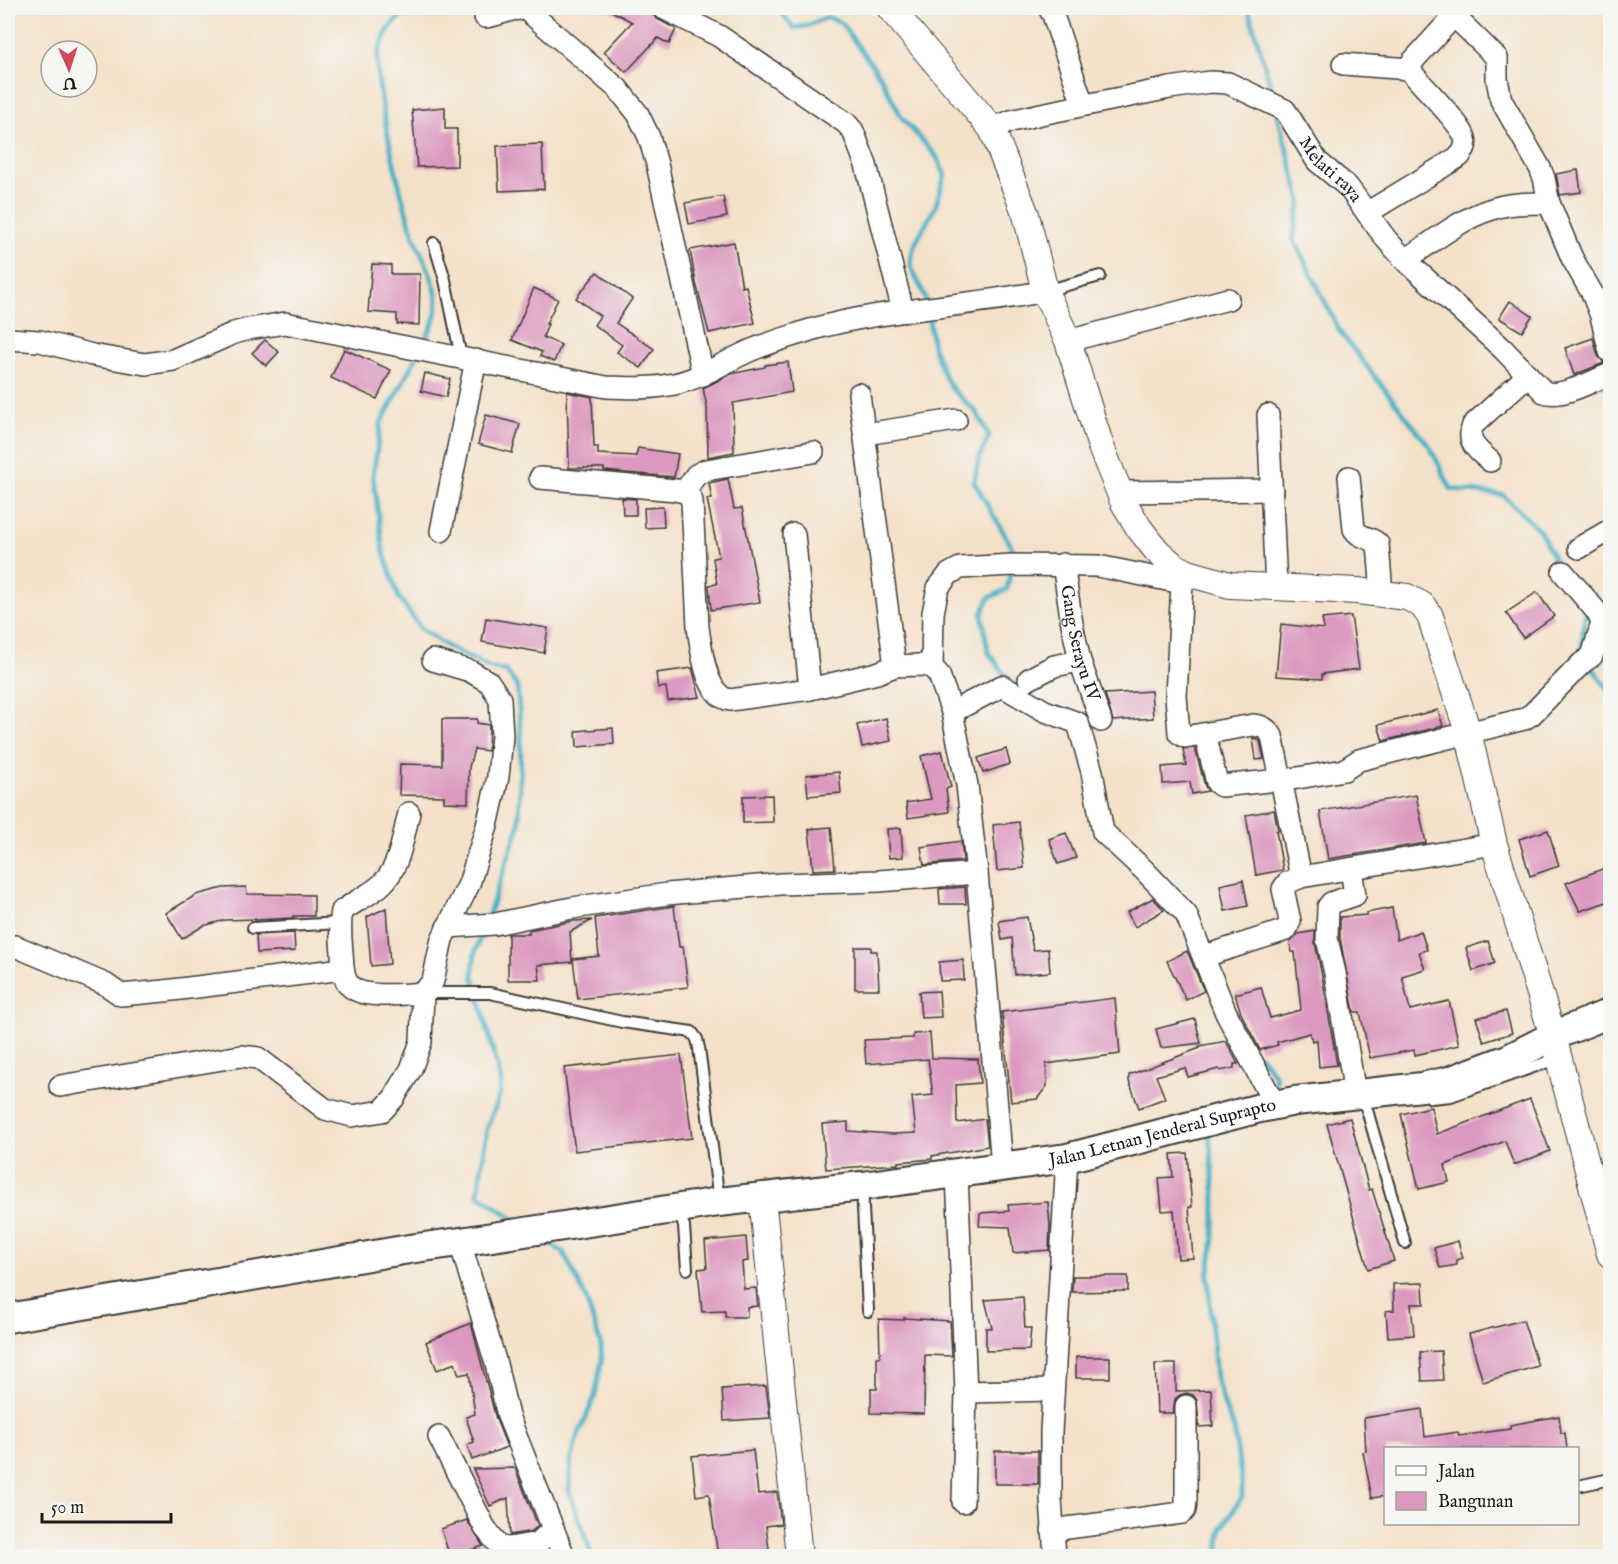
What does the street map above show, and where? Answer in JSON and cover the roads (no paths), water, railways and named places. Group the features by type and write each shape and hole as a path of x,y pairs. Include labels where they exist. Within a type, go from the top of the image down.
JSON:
{"main road":[{"name":"Jalan Letnan Jenderal Suprapto","path":"8,1318 397,1251 677,1208 1067,1158 1206,1121 1272,1099 1365,1099 1449,1081 1508,1059 1556,1046 1611,1013"}],"street":[{"path":"485,17 512,9 521,8 528,11 618,89 638,114 649,137 657,164 703,375"},
{"path":"663,8 719,36 846,123 853,131 866,165 903,311"},
{"path":"890,8 992,129 1026,215 1045,291 1068,341 1101,447 1119,492 1139,528 1157,551 1185,578 1176,696 1179,734 1185,737 1253,725 1262,726 1268,730 1272,736 1301,877"},
{"path":"1049,8 1083,105"},
{"path":"1367,213 1460,156 1464,150 1466,139 1459,128 1410,69 1412,62 1450,12 1497,58 1497,79 1501,100 1540,168 1544,178 1544,203 1592,293 1611,352"},
{"path":"1343,64 1410,69"},
{"name":"Melati raya","path":"992,129 1011,121 1083,105 1210,82 1228,83 1278,107 1317,161 1348,187 1405,260 1503,349 1544,392 1555,394 1611,374"},
{"path":"1405,260 1472,217 1490,209 1544,203"},
{"path":"8,339 40,341 92,355 145,364 173,360 234,333 285,323 606,387 630,388 674,385 703,375 754,349 810,330 903,311 947,307 1045,291"},
{"path":"1068,341 1228,299"},
{"path":"441,531 468,359"},
{"path":"1490,461 1474,448 1471,442 1473,425 1528,375"},
{"path":"859,394 895,666"},
{"path":"1268,415 1276,588"},
{"path":"865,434 956,420"},
{"path":"685,491 696,475 706,470 813,453"},
{"path":"1349,477 1354,529 1359,536 1374,540 1378,544 1383,594"},
{"path":"540,478 685,491 693,501 698,627 709,680 712,687 724,699 810,689 877,673 895,666 932,667 939,675 952,712 966,785 1002,1166"},
{"path":"1119,492 1272,490"},
{"path":"1579,548 1611,530"},
{"path":"794,534 810,689"},
{"path":"932,667 933,613 942,582 949,574 960,568 1063,564 1098,566 1230,585 1383,594 1415,599 1430,616 1468,732 1494,843 1556,1046 1611,1254"},
{"name":"Gang Serayu IV","path":"1063,564 1080,661 1101,721"},
{"path":"1206,734 1219,785 1344,771 1359,760 1524,719 1532,714 1587,660 1602,623 1597,612 1563,572"},
{"path":"60,1086 241,1056 258,1058 325,1109 352,1116 382,1111 394,1098 411,1069 421,1042 423,993 433,981 442,939 469,884 487,826 498,777 502,736 498,693 489,681 470,671 433,660"},
{"path":"1029,679 1054,666 1080,661"},
{"path":"952,712 1002,686 1046,711 1078,723 1092,772 1102,832 1144,870 1186,914 1209,954 1226,1013 1272,1099"},
{"path":"409,813 399,853 390,875 381,886 342,911 340,923 343,969 349,984 360,992 393,995 423,993"},
{"path":"1209,954 1286,930 1290,921 1283,889 1287,883 1301,877 1494,843"},
{"path":"1351,868 1355,895 1331,903 1328,907 1327,939 1365,1099"},
{"path":"447,927 495,924 572,908 667,894 780,884 879,881 976,873"},
{"path":"15,946 105,984 122,995 343,969"},
{"path":"1055,1557 1050,1472 1052,1390 1067,1158"},
{"path":"957,1173 966,1392 963,1502"},
{"path":"762,1197 799,1557"},
{"path":"460,1242 496,1364 508,1416 564,1557"},
{"path":"966,1392 1052,1390"},
{"path":"1052,1530 1178,1515 1184,1512 1186,1502 1186,1406"},
{"path":"439,1437 485,1528 500,1547 538,1544 553,1529"}],"lane":[{"path":"434,243 468,359"},
{"path":"1045,291 1100,276"},
{"path":"253,928 340,923"},
{"path":"423,993 490,993 622,1022 692,1032 699,1048 719,1202"},
{"path":"1419,1100 1451,1096 1556,1046"},
{"path":"1365,1099 1405,1243"},
{"path":"862,1186 868,1311"},
{"path":"677,1208 684,1226 687,1269"},
{"path":"1579,1485 1611,1479"}],"waterway":[{"path":"421,8 399,18 389,29 379,51 378,65 383,111 407,215 431,275 436,294 436,314 422,346"},
{"path":"777,8 794,28 807,26 827,17 841,23 880,76 902,118 936,156 945,175 935,207 914,248 911,263 926,302"},
{"path":"1248,8 1274,98"},
{"path":"1278,116 1301,201 1293,238 1340,332 1430,447 1451,489 1503,495 1540,531 1559,569"},
{"path":"928,312 933,347 945,377 953,390 977,413 989,436 979,458 974,482 1012,547 1012,560"},
{"path":"418,354 381,423 373,475 383,550 398,596 421,629 448,647 488,667 506,671 517,686 521,736 519,826 487,919"},
{"path":"1011,569 1007,589 989,598 982,614 988,652 1014,683"},
{"path":"1583,655 1586,608"},
{"path":"1589,663 1610,692"},
{"path":"483,930 475,953 473,975 501,1081 499,1097 487,1127 478,1194 518,1222"},
{"path":"1260,1056 1276,1077 1274,1089"},
{"path":"1209,1131 1215,1199 1214,1238 1208,1277 1216,1379 1234,1428 1242,1484 1242,1497 1222,1528 1219,1552 1222,1556"},
{"path":"543,1239 564,1253 585,1296 600,1342 602,1358 595,1396 576,1441 571,1461 569,1491 592,1556"}]}
